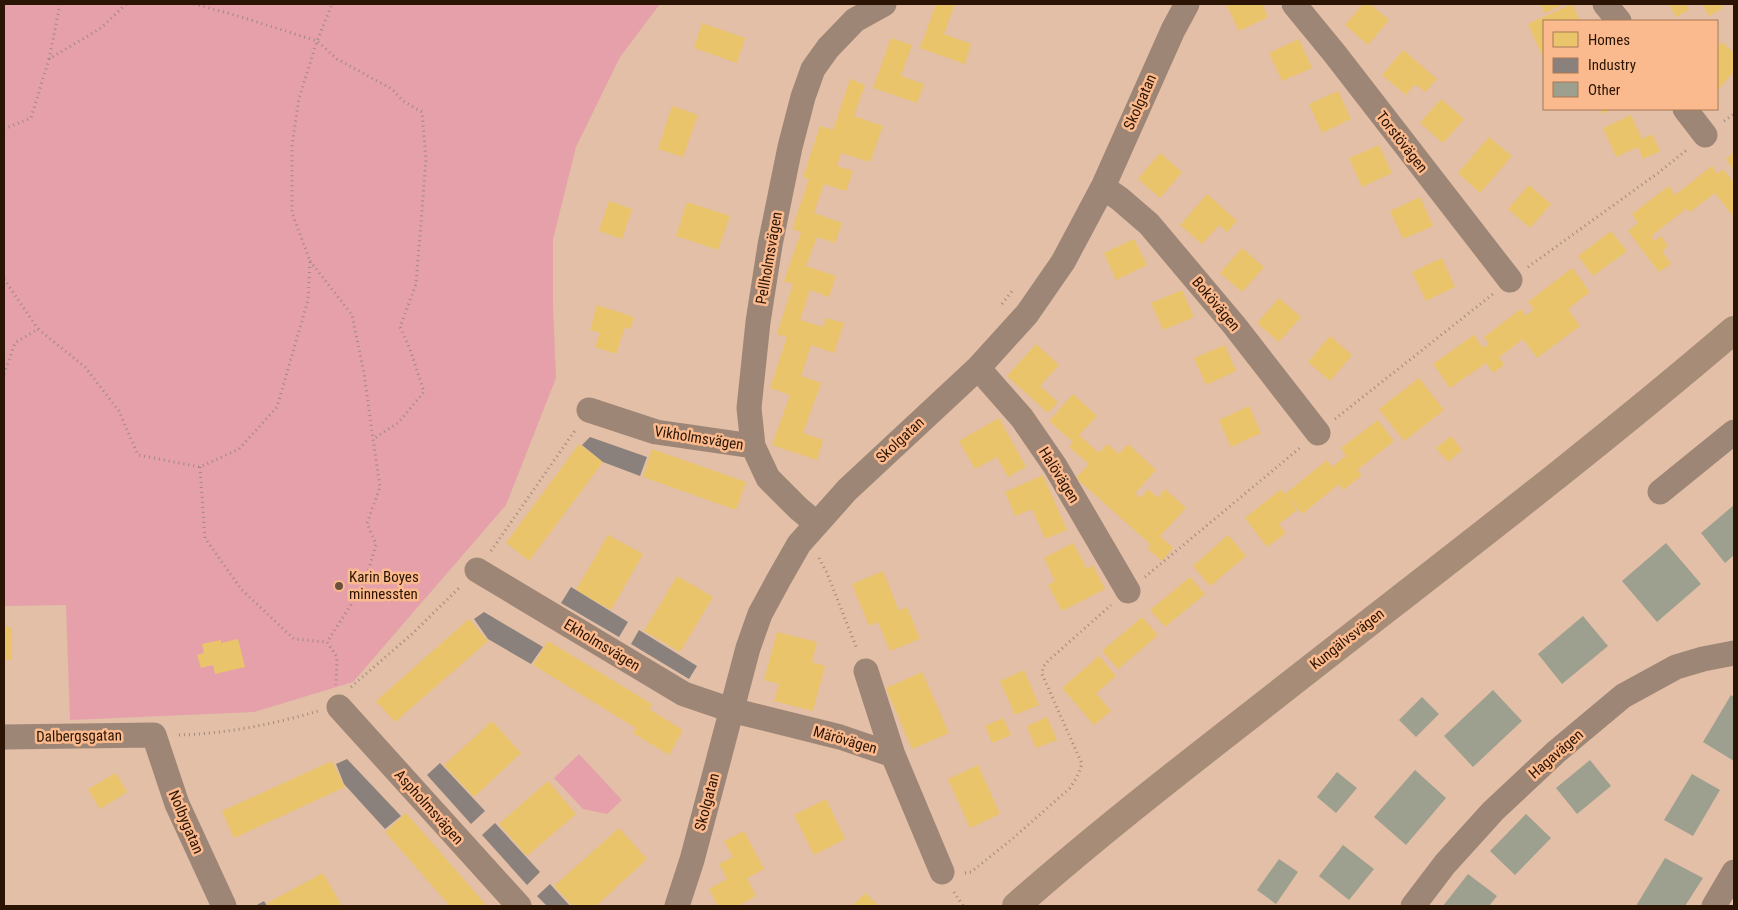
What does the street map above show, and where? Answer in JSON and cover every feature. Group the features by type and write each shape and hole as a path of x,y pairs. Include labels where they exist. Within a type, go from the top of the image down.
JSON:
{"main road":[{"name":"Kungälvsvägen","path":"1681,376 1734,330"},
{"name":"Kungälvsvägen","path":"1016,906 1122,816 1681,376 1734,337"}],"street":[{"name":"Pellholmsvägen","path":"817,524 768,478 753,446 749,408 758,322 770,245 790,147 813,69 852,12 884,4"},
{"name":"Skolgatan","path":"676,906 692,860 748,648 760,614 800,544 847,490 978,368 1028,314 1064,262 1103,187 1173,30 1187,4"},
{"name":"Torstövägen","path":"1294,4 1336,54 1510,280"},
{"path":"1686,110 1705,135"},
{"name":"Bokövägen","path":"1103,187 1149,224 1234,325 1318,433"},
{"name":"Halövägen","path":"978,368 1022,418 1054,466 1128,591"},
{"name":"Vikholmsvägen","path":"589,410 656,432 753,446"},
{"path":"1660,492 1734,432"},
{"name":"Ekholmsvägen","path":"476,570 684,694 732,710"},
{"name":"Hagavägen","path":"1413,906 1445,864 1493,811 1556,752 1623,696 1676,667 1734,653"},
{"path":"866,670 893,754"},
{"name":"Aspholmsvägen","path":"336,699 519,906"},
{"name":"Märövägen","path":"732,710 840,737 893,754 952,873"},
{"name":"Dalbergsgatan","path":"4,737 154,735"},
{"name":"Nolbygatan","path":"154,735 177,804 224,906"},
{"path":"1714,906 1734,872"}],"path":[{"path":"4,129 31,118 49,59 60,4"},
{"path":"49,59 101,28 126,4"},
{"path":"194,4 235,15 317,42 337,59 392,89 403,100 422,112 426,160 416,284 400,327 410,349 424,392 398,423 374,439"},
{"path":"327,642 365,583 376,544 367,523 380,487 364,373 352,314 310,261 292,213 292,146 299,98 317,42 332,4"},
{"path":"952,873 971,872 1070,788 1077,777 1082,764 1042,674 1042,670 1049,660 1128,591 1318,433 1510,280 1658,173 1734,114"},
{"path":"4,279 38,328 85,367 118,411 138,456 200,467 239,449 277,407 308,300 310,261"},
{"path":"4,374 15,343 38,328"},
{"path":"154,735 192,735 224,732 293,718 336,699 412,634 476,570 589,410"},
{"path":"200,467 205,538 241,590 294,639 327,642"},
{"path":"800,544 817,554 866,670"},
{"path":"327,642 337,658 336,699"}],"shaded area":[{"path":"4,4 660,4 620,57 576,147 553,239 556,378 506,505 353,682 254,712 70,720 66,605 4,606"},
{"path":"579,754 622,800 607,814 583,809 554,778"}],"building: Homes":[{"path":"936,4 955,4 944,34 971,44 965,64 920,48"},
{"path":"1226,4 1262,4 1268,17 1239,31"},
{"path":"1363,4 1370,4 1389,20 1368,45 1345,25"},
{"path":"1540,4 1564,4 1545,13"},
{"path":"1572,4 1580,20 1543,20 1543,58 1528,24"},
{"path":"1669,4 1686,4 1689,10 1676,17"},
{"path":"1702,4 1721,4 1723,8 1709,16"},
{"path":"702,23 745,38 737,63 694,48"},
{"path":"891,38 912,45 901,76 924,84 917,103 873,88"},
{"path":"1299,39 1312,68 1282,81 1269,53"},
{"path":"1722,42 1734,53 1734,71 1719,89 1718,88 1718,47"},
{"path":"1403,50 1437,79 1425,92 1415,84 1406,95 1382,75"},
{"path":"850,79 865,85 854,116 883,126 870,162 841,153 837,166 853,171 846,191 824,184 814,213 842,223 835,243 817,237 806,266 836,276 829,297 810,290 800,320 823,327 826,318 844,323 834,353 811,345 801,376 821,383 803,433 823,440 817,460 772,445 790,395 770,388 787,337 777,334 793,284 784,281 801,232 792,229 809,179 803,177 820,126 833,130"},
{"path":"1338,91 1351,119 1322,133 1309,104"},
{"path":"1441,99 1464,119 1443,143 1420,123"},
{"path":"672,106 698,115 683,157 658,149"},
{"path":"1600,110 1611,110 1602,114"},
{"path":"1631,115 1642,139 1652,134 1660,151 1643,159 1638,147 1616,157 1603,128"},
{"path":"1489,137 1512,156 1480,193 1458,173"},
{"path":"1379,145 1392,173 1362,187 1349,158"},
{"path":"1734,152 1734,170 1726,159"},
{"path":"1160,153 1182,172 1160,198 1138,179"},
{"path":"1712,166 1717,174 1723,169 1734,183 1734,213 1732,215 1715,193 1690,212 1682,204 1686,209 1651,236 1655,241 1661,236 1668,246 1662,251 1671,264 1659,272 1628,231 1638,223 1632,214 1669,186 1675,195"},
{"path":"1529,185 1551,204 1530,228 1508,209"},
{"path":"1207,194 1237,221 1227,232 1219,225 1202,244 1180,225"},
{"path":"1420,197 1433,226 1403,239 1390,211"},
{"path":"609,201 632,209 622,239 599,231"},
{"path":"687,202 730,216 718,250 676,236"},
{"path":"1611,231 1627,251 1593,276 1578,256"},
{"path":"1134,239 1147,265 1116,280 1104,253"},
{"path":"1242,248 1264,267 1242,292 1220,273"},
{"path":"1442,258 1455,287 1426,301 1412,272"},
{"path":"1572,268 1590,292 1568,309 1580,326 1537,358 1523,339 1499,357 1504,365 1493,373 1486,363 1450,388 1433,364 1474,335 1483,348 1489,344 1484,337 1521,309 1526,316 1534,309 1528,302"},
{"path":"1182,290 1194,317 1163,330 1151,303"},
{"path":"1279,298 1301,317 1279,342 1257,323"},
{"path":"597,305 634,317 630,329 625,327 616,354 595,347 600,333 590,330"},
{"path":"1330,336 1352,355 1330,381 1308,362"},
{"path":"1036,344 1059,365 1040,386 1058,402 1048,413 1007,376"},
{"path":"1225,345 1236,371 1206,385 1194,358"},
{"path":"1419,378 1444,410 1404,441 1379,409"},
{"path":"1073,394 1097,416 1079,435 1099,453 1107,444 1119,454 1128,444 1156,470 1135,493 1141,498 1148,489 1158,498 1165,489 1186,508 1160,536 1173,548 1162,561 1148,549 1150,544 1076,478 1089,464 1069,447 1073,442 1049,421"},
{"path":"1249,406 1261,433 1231,447 1219,420"},
{"path":"999,418 1026,467 1008,477 997,457 975,469 959,441"},
{"path":"1378,420 1394,441 1357,470 1362,475 1343,490 1339,484 1302,514 1285,494 1327,460 1332,467 1346,456 1341,448"},
{"path":"1451,436 1462,450 1448,462 1436,448"},
{"path":"579,444 603,462 529,561 506,543"},
{"path":"652,449 746,482 736,510 643,477"},
{"path":"1043,475 1067,530 1045,539 1032,509 1015,516 1005,492"},
{"path":"1281,489 1297,510 1279,524 1286,533 1267,547 1245,518"},
{"path":"608,535 643,554 611,610 576,590"},
{"path":"1228,535 1246,556 1210,586 1193,566"},
{"path":"1073,543 1087,569 1093,565 1105,589 1062,611 1048,585 1055,581 1044,558"},
{"path":"883,571 899,611 907,607 920,639 890,651 878,622 869,626 852,584"},
{"path":"677,576 713,597 680,652 644,631"},
{"path":"1190,577 1205,594 1165,627 1150,610"},
{"path":"1142,617 1158,635 1118,669 1102,651"},
{"path":"469,619 488,641 395,722 376,701"},
{"path":"4,627 12,627 12,660 4,660"},
{"path":"777,632 817,642 812,662 825,666 813,711 774,701 779,684 764,680"},
{"path":"238,639 245,667 215,674 213,665 201,668 197,655 204,653 202,644 221,640 221,643"},
{"path":"548,641 652,704 649,709 683,730 669,755 633,733 636,728 533,665"},
{"path":"1099,656 1116,676 1096,693 1111,711 1094,725 1062,688"},
{"path":"1024,670 1039,705 1015,715 1000,681"},
{"path":"922,672 949,733 912,749 886,688"},
{"path":"1047,717 1057,740 1036,748 1027,726"},
{"path":"1003,718 1011,735 992,743 985,726"},
{"path":"492,721 521,753 474,797 444,765"},
{"path":"332,761 345,787 234,838 222,811"},
{"path":"978,765 1000,814 970,828 948,779"},
{"path":"116,773 127,792 100,809 88,789"},
{"path":"548,781 576,814 527,856 499,824"},
{"path":"826,799 845,839 814,855 794,815"},
{"path":"406,813 487,906 450,906 385,832"},
{"path":"619,828 647,859 596,906 573,906 554,886"},
{"path":"744,831 764,869 747,878 756,896 741,904 742,906 718,906 709,889 727,879 719,864 733,857 724,841"},
{"path":"323,873 342,906 269,906 267,903"},
{"path":"865,893 879,906 852,906"}],"building: Industry":[{"path":"590,437 647,457 640,476 603,462 582,445"},
{"path":"571,587 628,622 619,637 561,603"},
{"path":"484,612 543,647 531,664 488,639 474,619"},
{"path":"639,630 697,666 689,679 631,644"},
{"path":"347,759 401,816 385,829 344,784 336,764"},
{"path":"440,763 485,811 471,824 427,775"},
{"path":"495,823 540,872 527,885 482,835"},
{"path":"550,884 570,906 547,906 537,896"},
{"path":"264,901 267,906 255,906"}],"building: Other":[{"path":"1734,505 1734,555 1725,563 1701,533"},
{"path":"1666,543 1701,584 1657,622 1622,581"},
{"path":"1583,616 1608,646 1562,684 1538,654"},
{"path":"1493,690 1522,721 1473,767 1444,736"},
{"path":"1731,695 1734,697 1734,761 1703,742"},
{"path":"1422,697 1439,714 1416,737 1399,720"},
{"path":"1590,760 1611,786 1577,814 1556,788"},
{"path":"1415,770 1446,798 1406,845 1374,817"},
{"path":"1337,772 1357,788 1336,813 1317,797"},
{"path":"1692,774 1720,790 1693,836 1664,820"},
{"path":"1526,814 1551,838 1515,875 1490,851"},
{"path":"1343,845 1374,869 1349,900 1319,876"},
{"path":"1665,858 1703,878 1685,906 1636,906"},
{"path":"1279,859 1298,872 1276,904 1257,890"},
{"path":"1468,874 1497,896 1489,906 1443,906"}],"place":[{"name":"Karin Boyes minnessten","path":"339,586"}]}
